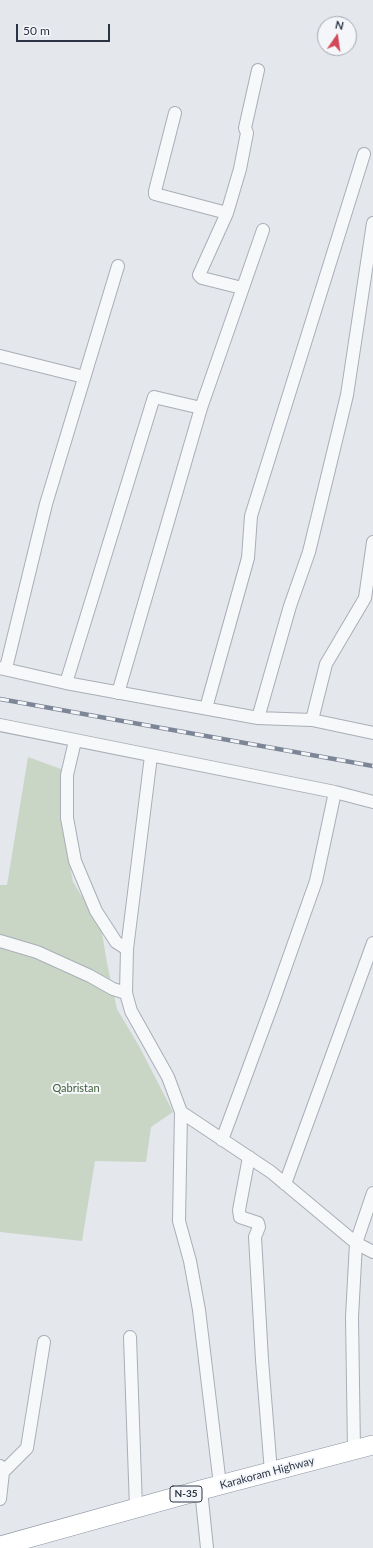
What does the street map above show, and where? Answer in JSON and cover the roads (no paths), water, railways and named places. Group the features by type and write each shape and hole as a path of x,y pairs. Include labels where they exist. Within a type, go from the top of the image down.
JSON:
{"highway":[{"name":"Karakoram Highway","path":"0,1546 201,1490 373,1445"}],"street":[{"path":"242,288 202,278 198,275 228,213 240,169 247,133 245,128 258,70"},
{"path":"175,113 155,194 228,213"},
{"path":"206,708 248,558 251,516 364,154"},
{"path":"258,718 290,606 309,552 347,395 373,223"},
{"path":"118,693 201,408 242,288 264,230"},
{"path":"118,266 46,504 3,668 66,683 258,718 312,720 373,733"},
{"path":"0,356 84,377"},
{"path":"66,683 154,397 201,408"},
{"path":"312,720 326,664 366,598 373,542"},
{"path":"0,725 335,792 373,802"},
{"path":"75,741 67,775 67,818 75,861 96,911 116,942 127,949"},
{"path":"152,756 127,949 126,993 131,1010 168,1077 181,1112 179,1221 190,1261 199,1310 220,1485"},
{"path":"222,1140 316,881 335,792"},
{"path":"0,942 37,952 90,976 113,989 126,993"},
{"path":"284,1184 373,943"},
{"path":"181,1112 271,1172 356,1243 373,1252"},
{"path":"249,1158 239,1210 240,1217 258,1223 259,1227 255,1237 262,1360 271,1472"},
{"path":"354,1450 352,1317 356,1243 373,1193"},
{"path":"130,1337 136,1508"},
{"path":"0,1499 2,1469 26,1448 44,1342"},
{"path":"201,1490 207,1548"}],"railway":[{"path":"0,699 373,766"}],"park label":[{"name":"Qabristan","path":"76,1088"}]}
